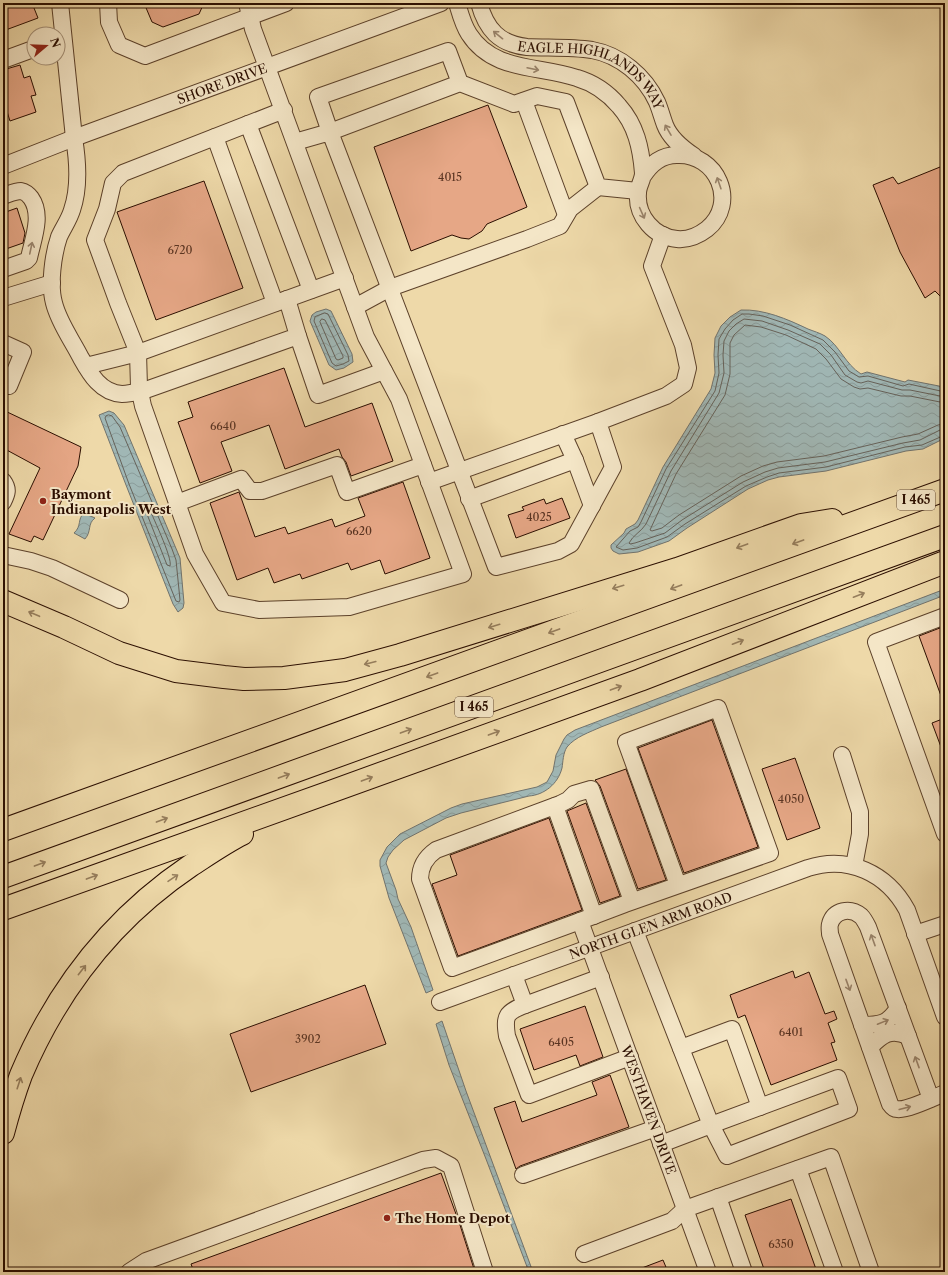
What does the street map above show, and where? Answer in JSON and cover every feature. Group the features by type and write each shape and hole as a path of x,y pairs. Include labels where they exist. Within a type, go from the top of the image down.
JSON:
{"highway":[{"name":"I 465","path":"3,830 945,490"},
{"path":"3,601 64,627 119,653 176,671 224,678 284,678 345,670 400,655 677,569 801,525 888,510"},
{"name":"I 465","path":"3,878 945,536"},
{"path":"3,909 640,680 945,562"},
{"path":"3,1133 20,1077 37,1041 53,1011 79,973 103,942 130,914 166,883 209,854 240,835 330,792"}],"street":[{"path":"60,3 74,138 78,160 78,186 72,210 59,237 54,255 52,283 54,303 58,316 86,366 99,384 110,391 122,394 140,392 298,336"},
{"path":"108,3 109,22 119,46 145,56 249,9 286,3"},
{"name":"SHORE DRIVE","path":"3,166 74,138 441,3"},
{"name":"EAGLE HIGHLANDS WAY","path":"457,3 464,26 469,35 489,55 512,64 577,78 600,88 612,98 624,112 634,128 641,152 643,176"},
{"name":"EAGLE HIGHLANDS WAY","path":"479,3 483,17 487,24 492,31 506,42 523,47 592,50 607,55 625,64 638,74 652,92 668,131 681,147 710,166 720,184 722,199 719,213 710,227 698,235 681,239 663,235 651,227 642,216 638,206 638,191 643,176 652,165 665,157 684,154 695,157"},
{"path":"249,9 253,29 284,110 366,337 399,399 463,574 349,607 259,610 223,603 195,554 177,503 143,406 140,392 138,354 95,240 107,209 113,183 123,173 284,110"},
{"path":"460,83 448,51 318,97 496,567 558,552 571,544 613,467 598,422"},
{"path":"3,60 26,52"},
{"path":"295,142 330,132 460,83 514,104 537,96 566,102 598,187"},
{"path":"524,101 566,215"},
{"path":"248,124 311,290"},
{"path":"215,137 281,301 298,336 318,395 384,371"},
{"path":"355,307 390,288 560,226 570,209 598,187 638,191"},
{"path":"3,196 13,192 22,191 28,194 35,206 37,219 29,258 26,261 3,269"},
{"path":"429,482 598,422 666,396 684,384 688,368 683,345 652,266 663,235"},
{"path":"86,366 138,354 345,278"},
{"path":"3,298 52,283"},
{"path":"3,343 23,352 9,386 3,383"},
{"path":"563,434 575,460 592,506"},
{"path":"469,499 575,460"},
{"path":"177,503 241,479 250,491 262,491 337,465 347,492 423,465"},
{"path":"3,481 7,486 8,492 3,502"},
{"path":"3,555 52,568 120,600"},
{"path":"945,616 876,642 945,834"},
{"path":"632,901 591,789 574,794 568,800 555,806 436,850 426,858 420,872 420,879 452,968 632,901 678,885 770,853 718,708 626,742 678,885"},
{"path":"842,755 860,812 858,867 878,876 901,900 945,1017"},
{"name":"WESTHAVEN DRIVE","path":"555,806 587,918 590,947 708,1272"},
{"name":"NORTH GLEN ARM ROAD","path":"440,1002 813,866 830,864 858,867"},
{"path":"847,910 855,912 862,917 868,927 898,1008 908,1036 938,1096 898,1110 893,1108 890,1104 830,934 830,924 834,917 840,912 847,910"},
{"path":"915,934 945,924"},
{"path":"635,931 710,1126 727,1156 849,1109 838,1078 710,1126 661,1144"},
{"path":"514,975 525,1005"},
{"path":"601,977 513,1009 508,1014 506,1030 507,1036 529,1095 630,1057"},
{"path":"862,1025 880,1024 888,1021 898,1008"},
{"path":"681,1048 732,1029 760,1107"},
{"path":"870,1047 882,1036 888,1033 901,1032 908,1036"},
{"path":"523,1176 656,1128"},
{"path":"584,1254 672,1221 685,1209 831,1157 872,1272"},
{"path":"129,1272 153,1258 423,1160 436,1158 451,1166 485,1272"},
{"path":"798,1169 835,1272"},
{"path":"718,1197 744,1272"}],"water":[{"path":"326,309 331,311 352,354 353,362 344,368 336,370 329,365 310,321 312,315 316,312"},
{"path":"741,310 758,311 775,315 823,335 835,345 855,370 861,374 867,372 905,382 908,380 939,386 945,389 945,438 923,449 906,451 826,471 779,477 768,480 748,489 669,541 638,552 619,554 613,551 611,545 624,533 626,529 635,524 638,520 663,467 711,389 715,373 715,338 721,326 730,317"},
{"path":"109,411 114,413 124,425 180,558 184,603 183,608 178,612 173,604 99,415"},
{"path":"84,513 95,518 91,523 85,539 74,533 78,528"},
{"path":"945,589 945,595 588,733 574,740 567,747 560,774 554,784 545,791 535,795 446,818 404,840 393,850 386,863 398,899 411,927 433,990 426,993 389,898 380,866 380,860 387,847 400,834 462,804 537,787 547,782 553,771 556,755 564,739 575,730"},
{"path":"442,1021 466,1091 533,1272 529,1272 449,1065 436,1024"}],"building":[{"path":"3,3 32,3 38,18 3,31"},
{"path":"144,3 204,3 199,14 163,27 152,22"},
{"path":"20,65 24,78 30,76 36,95 31,96 36,112 10,121 5,105 3,106 3,70"},
{"path":"488,105 527,207 487,224 482,231 469,239 452,235 411,251 374,147"},
{"path":"945,165 945,301 935,291 925,298 900,252 873,185 893,177 898,184"},
{"path":"204,181 243,288 156,320 117,212"},
{"path":"17,208 25,233 23,243 3,250 3,213"},
{"path":"284,368 305,427 372,403 393,461 351,476 339,449 285,469 269,425 221,442 232,471 200,483 178,422 193,417 188,402"},
{"name":"Baymont Indianapolis West","path":"3,410 81,447 78,466 43,540 34,536 31,542 9,534 40,468 3,448"},
{"path":"403,482 430,558 385,574 380,560 351,570 348,563 302,579 300,574 274,583 268,568 237,580 210,503 239,492 255,537 285,527 288,534 332,519 335,527 365,516 358,498"},
{"path":"562,498 570,518 516,538 508,515 524,510 522,507 544,499 546,504"},
{"path":"945,626 945,704 944,704 919,636"},
{"path":"945,718 945,754 944,755 932,723"},
{"path":"712,720 758,847 684,873 638,748"},
{"path":"795,758 820,828 787,840 762,769"},
{"path":"626,769 666,880 638,889 600,786 595,780"},
{"path":"586,803 620,896 600,903 567,811"},
{"path":"549,818 582,910 458,956 432,884 457,875 450,855"},
{"path":"793,971 795,978 809,972 825,1014 834,1011 837,1019 828,1023 835,1042 831,1043 837,1060 771,1085 745,1015 738,1018 730,995"},
{"path":"365,985 386,1044 251,1092 230,1034"},
{"path":"585,1006 603,1057 580,1066 576,1055 534,1070 520,1029"},
{"path":"610,1075 629,1127 520,1166 516,1169 494,1108 515,1101 522,1122 597,1095 592,1082"},
{"name":"The Home Depot","path":"441,1173 475,1272 194,1272 191,1264"},
{"path":"791,1199 817,1272 765,1272 745,1215"},
{"path":"663,1260 668,1272 634,1272 634,1271"}],"place":[{"name":"Baymont Indianapolis West","path":"43,501"},
{"name":"The Home Depot","path":"387,1218"}]}
